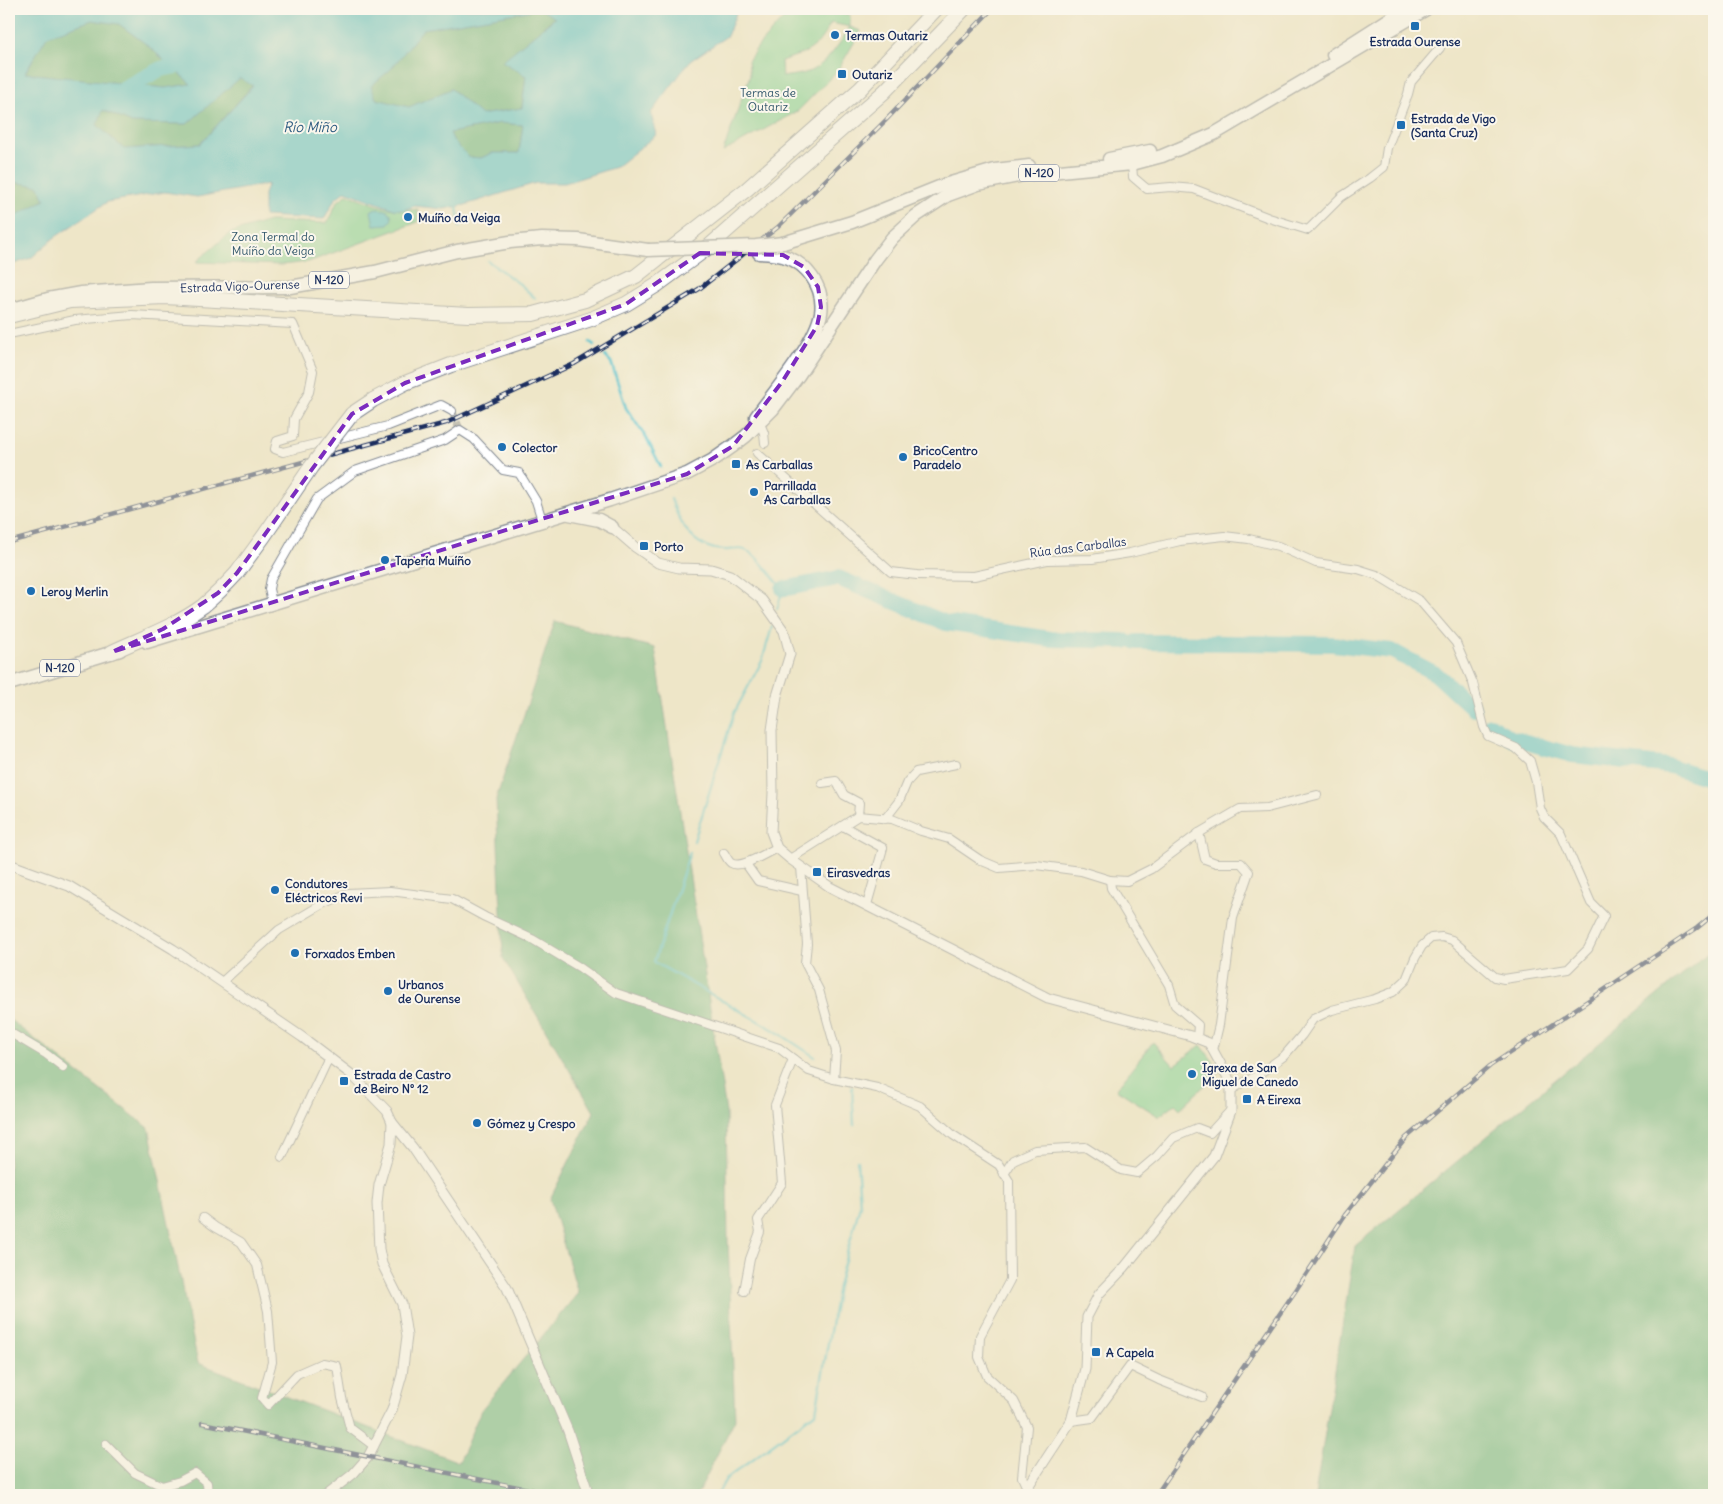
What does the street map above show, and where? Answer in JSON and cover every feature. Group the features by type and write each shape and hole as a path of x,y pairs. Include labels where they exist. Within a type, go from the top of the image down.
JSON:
{"highway":[{"path":"9,316 70,301 121,298 165,297 468,314 533,314 585,300 636,276 747,189 860,89 936,9"},
{"path":"112,652 163,629 202,606 218,593 237,573 311,467 352,414 405,383 451,365 592,319 626,304 657,285 706,249 884,92 964,9"},
{"name":"N-120","path":"648,250 756,246 783,243 852,222 944,185 994,170 1145,153 1184,140 1238,114 1405,9"},
{"name":"N-120","path":"759,417 773,409 798,376 874,260 892,238 916,216 948,195 978,184 1028,174 1132,164 1162,156 1214,134 1426,9"},
{"name":"Estrada Vigo-Ourense","path":"9,310 48,299 81,293 152,288 290,287 375,272 457,252 518,241 542,239 578,240 648,250"},
{"name":"N-120","path":"9,684 610,500 687,474 713,460 733,446 759,417 807,345 817,326 821,307 818,287 804,267 790,257 783,255 759,252 704,254 648,250"},
{"path":"610,500 605,508 605,514 612,527"},
{"path":"565,514 599,520 612,527"}],"street":[{"path":"1132,164 1133,177 1147,190 1171,187 1194,189 1269,218 1308,230 1341,197 1384,167 1388,148 1411,82 1440,48"},
{"path":"9,334 75,320 132,315 292,324 313,371 309,392 294,419 293,436 277,441 276,450 283,452 388,426 441,405 452,410"},
{"path":"759,417 765,443"},
{"path":"272,603 269,589 271,579 317,499 355,471 445,440 460,430 474,439 503,470 519,473 536,501 542,520"},
{"name":"Rúa das Carballas","path":"757,453 891,572 917,575 974,576 1047,560 1092,559 1180,541 1224,536 1249,539 1278,546 1316,563 1358,569 1377,575 1420,601 1456,643 1473,683 1488,736 1516,748 1530,761 1540,808 1544,817 1561,834 1591,903 1604,916 1588,949 1568,969 1504,979 1495,977 1452,940 1442,937 1431,938 1422,946 1406,980 1393,992 1375,999 1332,1010 1313,1018 1302,1036 1284,1056 1256,1076 1231,1090"},
{"path":"612,527 635,548 658,563 679,568 711,569 730,575 762,600 784,630 790,654 777,696 772,730 773,793 771,832 778,848 790,859 830,887 1048,998 1197,1038 1209,1043 1231,1083 1231,1109 1214,1156 1124,1268 1099,1294 1087,1317 1086,1369 1071,1421 1026,1492"},
{"path":"886,819 899,801 907,782 916,772 956,764"},
{"path":"822,783 836,781 844,794 859,803 858,816"},
{"path":"790,859 858,816 892,819 921,831 949,839 980,860 999,868 1036,865 1081,870 1110,880 1127,881 1151,869 1199,833 1240,809 1267,808 1317,794"},
{"path":"843,826 883,848 867,905"},
{"path":"1199,833 1205,859 1241,864 1249,872 1233,918 1219,1025 1213,1050"},
{"path":"724,853 731,863 738,866 778,848"},
{"path":"9,864 68,886 173,949 352,1075 387,1111 392,1122 412,1148 507,1288 568,1431 589,1495"},
{"path":"746,864 758,881 802,891"},
{"path":"800,867 807,944 804,963 818,990 836,1050 834,1079"},
{"path":"1110,880 1111,888 1169,985 1175,1005 1198,1024 1197,1038"},
{"path":"222,982 279,930 321,905 348,893 390,891 452,899 486,918 532,939 579,967 616,993 779,1048 809,1072 877,1088 920,1106 953,1135 999,1165 1009,1181 1010,1280 980,1336 979,1357 987,1376 1014,1400 1027,1427 1022,1477 1026,1492"},
{"path":"9,1032 46,1054 63,1067"},
{"path":"282,1157 328,1057"},
{"path":"744,1291 750,1259 760,1232 758,1220 782,1183 775,1105 793,1059"},
{"path":"1004,1174 1013,1160 1035,1150 1085,1147 1121,1170 1137,1173 1157,1156 1173,1138 1196,1128 1210,1133 1231,1109"},
{"path":"326,1495 353,1474 368,1458 392,1410 402,1375 407,1336 402,1304 382,1264 379,1249 377,1204 379,1185 391,1144 392,1122"},
{"path":"203,1218 240,1242 257,1265 268,1311 272,1362 262,1398 268,1405 297,1374 322,1363 337,1366 342,1398 350,1428 374,1446"},
{"path":"1071,1421 1092,1418 1130,1366 1202,1397"},
{"path":"106,1444 135,1473 162,1486 180,1481 195,1472 207,1482 208,1495"}],"highlighted area":[{"path":"700,253 783,255 804,267 818,287 821,307 817,326 782,382 733,446 687,474 112,652 163,629 218,593 237,573 352,414 405,383 626,304"}],"green space":[{"path":"540,9 555,17 503,61 526,76 522,108 481,115 451,89 409,107 376,99 371,86 391,69 423,29"},
{"name":"Termas de Outariz","path":"805,9 834,9 835,12 850,15 850,27 861,31 838,70 798,111 723,152 750,75 748,61 759,45 783,19","holes":["831,23 850,27 836,49 818,67 802,74 782,77 781,61 811,49 821,39"]},
{"path":"92,20 119,24 146,44 191,84 165,88 24,73 47,36"},
{"path":"240,77 253,85 200,144 124,149 97,125 102,110 132,123 187,124"},
{"path":"500,123 523,125 519,153 492,153 481,158 469,157 454,142 450,133"},
{"path":"13,182 39,186 45,200 9,219 9,185"},
{"name":"Zona Termal do Muíño da Veiga","path":"347,194 373,204 399,210 418,209 418,222 308,262 281,265 196,262 230,233 269,221 327,223 337,202"},
{"path":"555,621 655,648 726,1112 728,1241 735,1419 697,1495 9,1495 9,1019 149,1128 198,1363 459,1462 481,1410 578,1293 550,1199 594,1112 503,958 496,799"},
{"path":"1714,948 1714,1495 1315,1495 1355,1246"},
{"path":"1153,1042 1174,1066 1201,1045 1220,1071 1180,1109 1175,1104 1158,1117 1116,1089"}],"water":[{"name":"Río Miño","path":"9,9 540,9 738,9 727,36 690,61 651,113 656,135 616,167 565,183 536,183 465,205 444,209 415,206 403,210 394,209 345,191 335,199 324,219 264,216 264,194 268,184 197,197 165,192 107,202 54,238 31,258 9,266 9,219 45,200 39,186 13,182 9,185","holes":["540,9 555,18 502,61 526,76 522,108 481,115 451,89 409,107 376,99 371,86 391,69 423,29","92,20 119,24 146,44 191,84 165,88 25,73 47,36","240,78 253,86 200,144 124,149 97,125 103,110 132,123 187,124","500,123 523,125 519,153 492,153 481,158 469,157 454,142 450,133"]},
{"path":"374,209 386,210 391,214 392,219 388,224 374,225 371,211"}],"waterway":[{"name":"Río Miño","path":"111,95 161,69 192,63"},
{"path":"457,207 460,227"},
{"path":"488,261 521,285 535,298"},
{"path":"590,342 594,345"},
{"path":"605,356 611,362 626,408 647,439 661,467"},
{"path":"671,499 683,526 695,540 712,548 745,550 757,558 783,589 777,609"},
{"path":"783,589 838,578 946,623 1050,639 1125,641"},
{"path":"694,841 734,713 762,661 772,627"},
{"path":"1136,642 1333,644 1392,651 1436,674 1473,708"},
{"path":"1490,725 1511,738 1572,755 1670,766 1714,780"},
{"path":"690,852 654,962 774,1030 815,1057"},
{"path":"852,1087 854,1125"},
{"path":"717,1495 726,1479 816,1412 838,1286 860,1205 857,1160"}],"tunnel":[{"path":"452,411 460,430"}],"railway":[{"path":"9,542 446,423 574,364 699,289 778,227 886,120 992,9"},
{"path":"1156,1495 1345,1215 1406,1138 1490,1066 1697,928 1714,914"},
{"path":"202,1423 557,1495"}],"place":[{"name":"Estrada Ourense","path":"1415,26"},
{"name":"Termas Outariz","path":"835,35"},
{"name":"Outariz","path":"842,74"},
{"name":"Estrada de Vigo (Santa Cruz)","path":"1401,125"},
{"name":"Muíño da Veiga","path":"408,217"},
{"name":"Colector","path":"502,447"},
{"name":"BricoCentro Paradelo","path":"903,457"},
{"name":"As Carballas","path":"736,464"},
{"name":"Parrillada As Carballas","path":"754,492"},
{"name":"Porto","path":"644,546"},
{"name":"Tapería Muíño","path":"385,560"},
{"name":"Leroy Merlin","path":"31,591"},
{"name":"Eirasvedras","path":"817,872"},
{"name":"Condutores Eléctricos Revi","path":"275,890"},
{"name":"Forxados Emben","path":"295,953"},
{"name":"Urbanos de Ourense","path":"388,991"},
{"name":"Igrexa de San Miguel de Canedo","path":"1192,1074"},
{"name":"Estrada de Castro de Beiro Nº 12","path":"344,1081"},
{"name":"A Eirexa","path":"1247,1099"},
{"name":"Gómez y Crespo","path":"477,1123"},
{"name":"A Capela","path":"1096,1352"}]}
